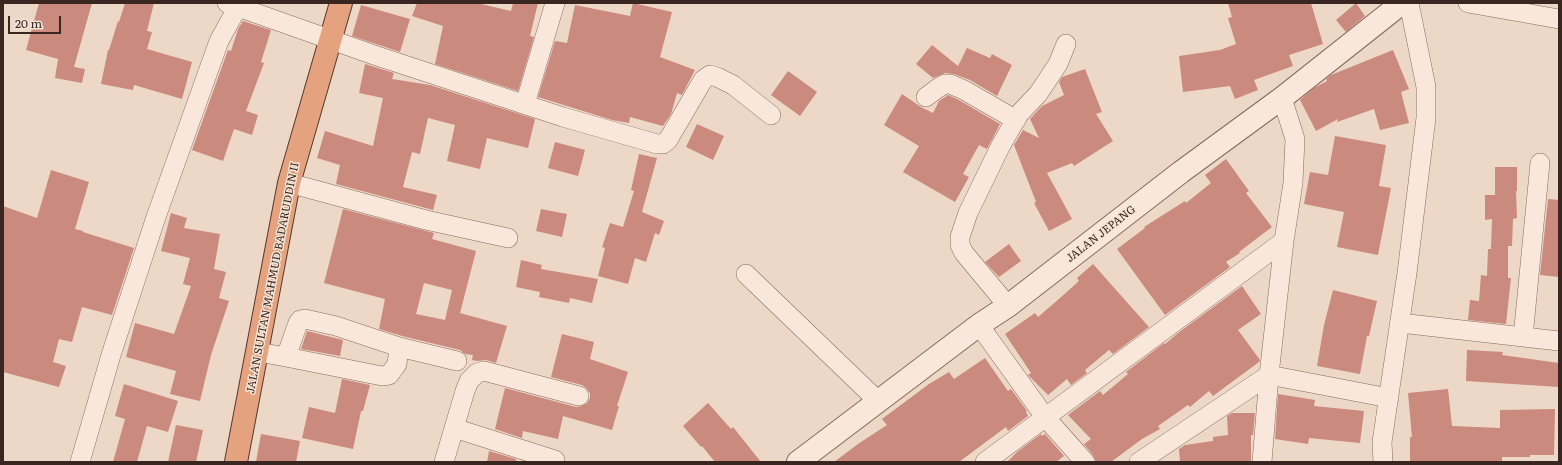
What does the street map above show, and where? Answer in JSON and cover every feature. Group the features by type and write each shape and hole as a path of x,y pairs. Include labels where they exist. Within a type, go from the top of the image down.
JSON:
{"highway":[{"name":"JALAN SULTAN MAHMUD BADARUDDIN II","path":"236,462 289,182 341,3"}],"street":[{"path":"525,104 555,3"},
{"name":"JALAN JEPANG","path":"798,462 979,325 1008,306 1181,172 1282,98 1402,3"},
{"path":"1383,462 1382,442 1407,273 1426,118 1426,87 1409,3"},
{"path":"1468,3 1559,19"},
{"path":"80,462 111,355 156,217 219,41 235,4 331,39 563,117 657,144 663,144 668,140 704,80 710,75 732,85 771,115"},
{"path":"1008,306 964,253 960,245 960,237 968,213 985,176 1016,120 1038,94 1058,64 1066,44"},
{"path":"926,97 945,84 950,84 971,94 1016,120"},
{"path":"1262,462 1269,375 1284,241 1293,183 1295,139 1282,98"},
{"path":"1523,337 1540,163"},
{"path":"289,182 426,220 508,238"},
{"path":"985,462 1045,416 1284,241"},
{"path":"746,274 878,401"},
{"path":"286,357 298,323 300,320 305,319 336,326 400,347 457,362"},
{"path":"1400,323 1559,341"},
{"path":"979,325 1045,416 1085,462"},
{"path":"258,352 382,376 389,375 397,364 400,347"},
{"path":"444,462 469,381 477,373 484,371 579,396"},
{"path":"1139,462 1159,455 1269,375 1389,398"},
{"path":"454,428 555,460"}],"building":[{"path":"39,3 92,3 74,67 85,69 82,83 55,78 58,59 26,50"},
{"path":"125,3 154,3 147,31 152,32 147,49 192,62 182,99 134,85 133,90 101,84 108,50"},
{"path":"417,3 477,3 511,11 513,3 538,3 530,36 534,37 518,91 435,64 443,26 412,16"},
{"path":"633,3 672,12 660,57 695,70 682,95 677,93 671,114 663,126 630,117 629,123 612,120 538,97 555,41 567,43 575,5 630,16"},
{"path":"1228,3 1311,3 1323,44 1289,55 1293,66 1254,80 1258,90 1235,99 1230,86 1183,92 1179,56 1220,50 1236,44 1228,18 1232,17"},
{"path":"1356,3 1365,16 1346,32 1336,20"},
{"path":"361,5 410,19 400,52 352,36"},
{"path":"243,21 271,30 261,62 264,63 246,111 258,115 252,135 234,129 223,161 192,150 228,50 231,51 238,29"},
{"path":"932,45 958,66 967,48 990,58 992,54 1012,65 997,96 970,80 954,74 945,73 933,78 916,64"},
{"path":"1393,50 1409,89 1401,92 1409,123 1380,130 1374,109 1337,122 1338,119 1316,131 1300,100 1314,88 1327,81 1326,79 1331,75"},
{"path":"365,64 394,73 392,79 430,85 535,119 528,148 487,138 480,169 447,161 455,125 428,118 420,154 412,152 403,187 437,195 433,210 336,184 340,165 317,158 325,131 373,146 383,98 359,93"},
{"path":"1085,69 1102,112 1096,114 1113,141 1074,166 1072,163 1047,173 1072,219 1049,231 1034,203 1036,202 1014,145 1023,130 1039,138 1030,119 1042,106 1064,95 1059,82 1062,77"},
{"path":"788,71 817,92 800,116 771,95"},
{"path":"902,94 933,113 939,101 948,95 1000,124 987,149 979,145 963,174 969,177 955,202 903,172 919,146 884,125"},
{"path":"697,124 724,136 713,160 686,147"},
{"path":"1335,136 1386,145 1379,186 1391,188 1378,255 1337,247 1344,212 1304,204 1310,172 1328,175"},
{"path":"555,142 585,150 578,176 548,168"},
{"path":"639,154 657,158 642,212 664,221 659,235 655,233 646,262 635,258 628,284 598,276 605,248 602,247 610,223 623,227 634,191 631,190"},
{"path":"1226,159 1249,191 1246,193 1272,227 1239,252 1240,253 1226,262 1230,267 1165,315 1117,249 1145,228 1144,227 1185,201 1186,203 1211,183 1205,175"},
{"path":"1495,167 1517,167 1517,218 1513,219 1512,246 1508,246 1508,278 1511,278 1506,324 1468,320 1470,300 1479,301 1481,275 1487,276 1488,249 1491,249 1492,219 1485,220 1485,195 1495,195"},
{"path":"51,170 89,182 75,229 134,248 112,315 82,307 72,342 59,339 53,362 66,366 59,387 3,372 3,206 37,218"},
{"path":"1548,199 1559,200 1559,277 1540,275"},
{"path":"343,209 434,233 432,239 476,251 460,313 507,326 496,363 486,360 472,360 473,355 465,354 460,350 379,329 385,299 324,283","holes":["424,283 452,290 445,320 416,314"]},
{"path":"541,209 567,214 562,237 536,231"},
{"path":"171,213 187,218 184,228 220,234 214,269 226,272 219,298 229,301 211,355 200,401 170,394 176,371 126,357 135,323 174,334 191,286 183,284 190,258 161,251"},
{"path":"1009,244 1021,261 999,277 985,262"},
{"path":"521,260 542,265 541,269 598,279 592,303 570,298 569,303 539,297 540,292 516,287"},
{"path":"1093,264 1149,327 1113,354 1109,350 1085,370 1087,373 1071,385 1067,379 1048,395 1028,375 1031,373 1005,334 1035,313 1038,317 1079,281 1077,278"},
{"path":"1242,286 1261,314 1238,330 1260,360 1259,362 1213,396 1209,391 1190,407 1188,405 1158,426 1160,429 1142,439 1111,462 1096,462 1093,455 1084,444 1091,439 1068,415 1100,391 1103,395 1128,374 1126,372"},
{"path":"1333,290 1377,301 1369,336 1367,336 1360,374 1317,366 1324,325"},
{"path":"307,331 343,340 340,356 301,349"},
{"path":"562,334 594,342 590,359 628,372 617,406 619,406 612,430 563,416 558,439 523,431 522,438 495,429 505,388 576,407 587,403 590,398 590,393 582,385 551,377"},
{"path":"1467,350 1503,352 1502,355 1559,363 1559,387 1466,381"},
{"path":"985,358 1008,391 1011,389 1027,411 1028,416 1008,431 1006,427 959,462 834,462 887,425 882,419 929,384 949,372 954,379"},
{"path":"342,379 370,385 363,411 361,411 353,449 302,438 309,407 335,413"},
{"path":"124,384 178,401 168,432 147,426 137,462 113,462 125,419 115,416"},
{"path":"1448,389 1452,426 1500,428 1500,410 1555,409 1554,455 1502,457 1502,462 1410,462 1410,437 1412,437 1408,393"},
{"path":"1278,394 1315,400 1314,406 1364,411 1360,443 1309,438 1308,444 1275,439"},
{"path":"708,403 731,429 733,427 761,462 715,462 702,446 701,447 683,426"},
{"path":"1232,413 1255,413 1253,435 1251,435 1251,462 1180,462 1179,449 1185,445 1213,441 1213,437 1228,435 1227,416"},
{"path":"176,425 203,430 196,462 168,462"},
{"path":"261,434 300,441 296,462 256,462"},
{"path":"1041,434 1042,436 1045,434 1064,456 1056,462 1007,462 1017,452"},
{"path":"489,451 516,459 516,462 487,462"}]}
